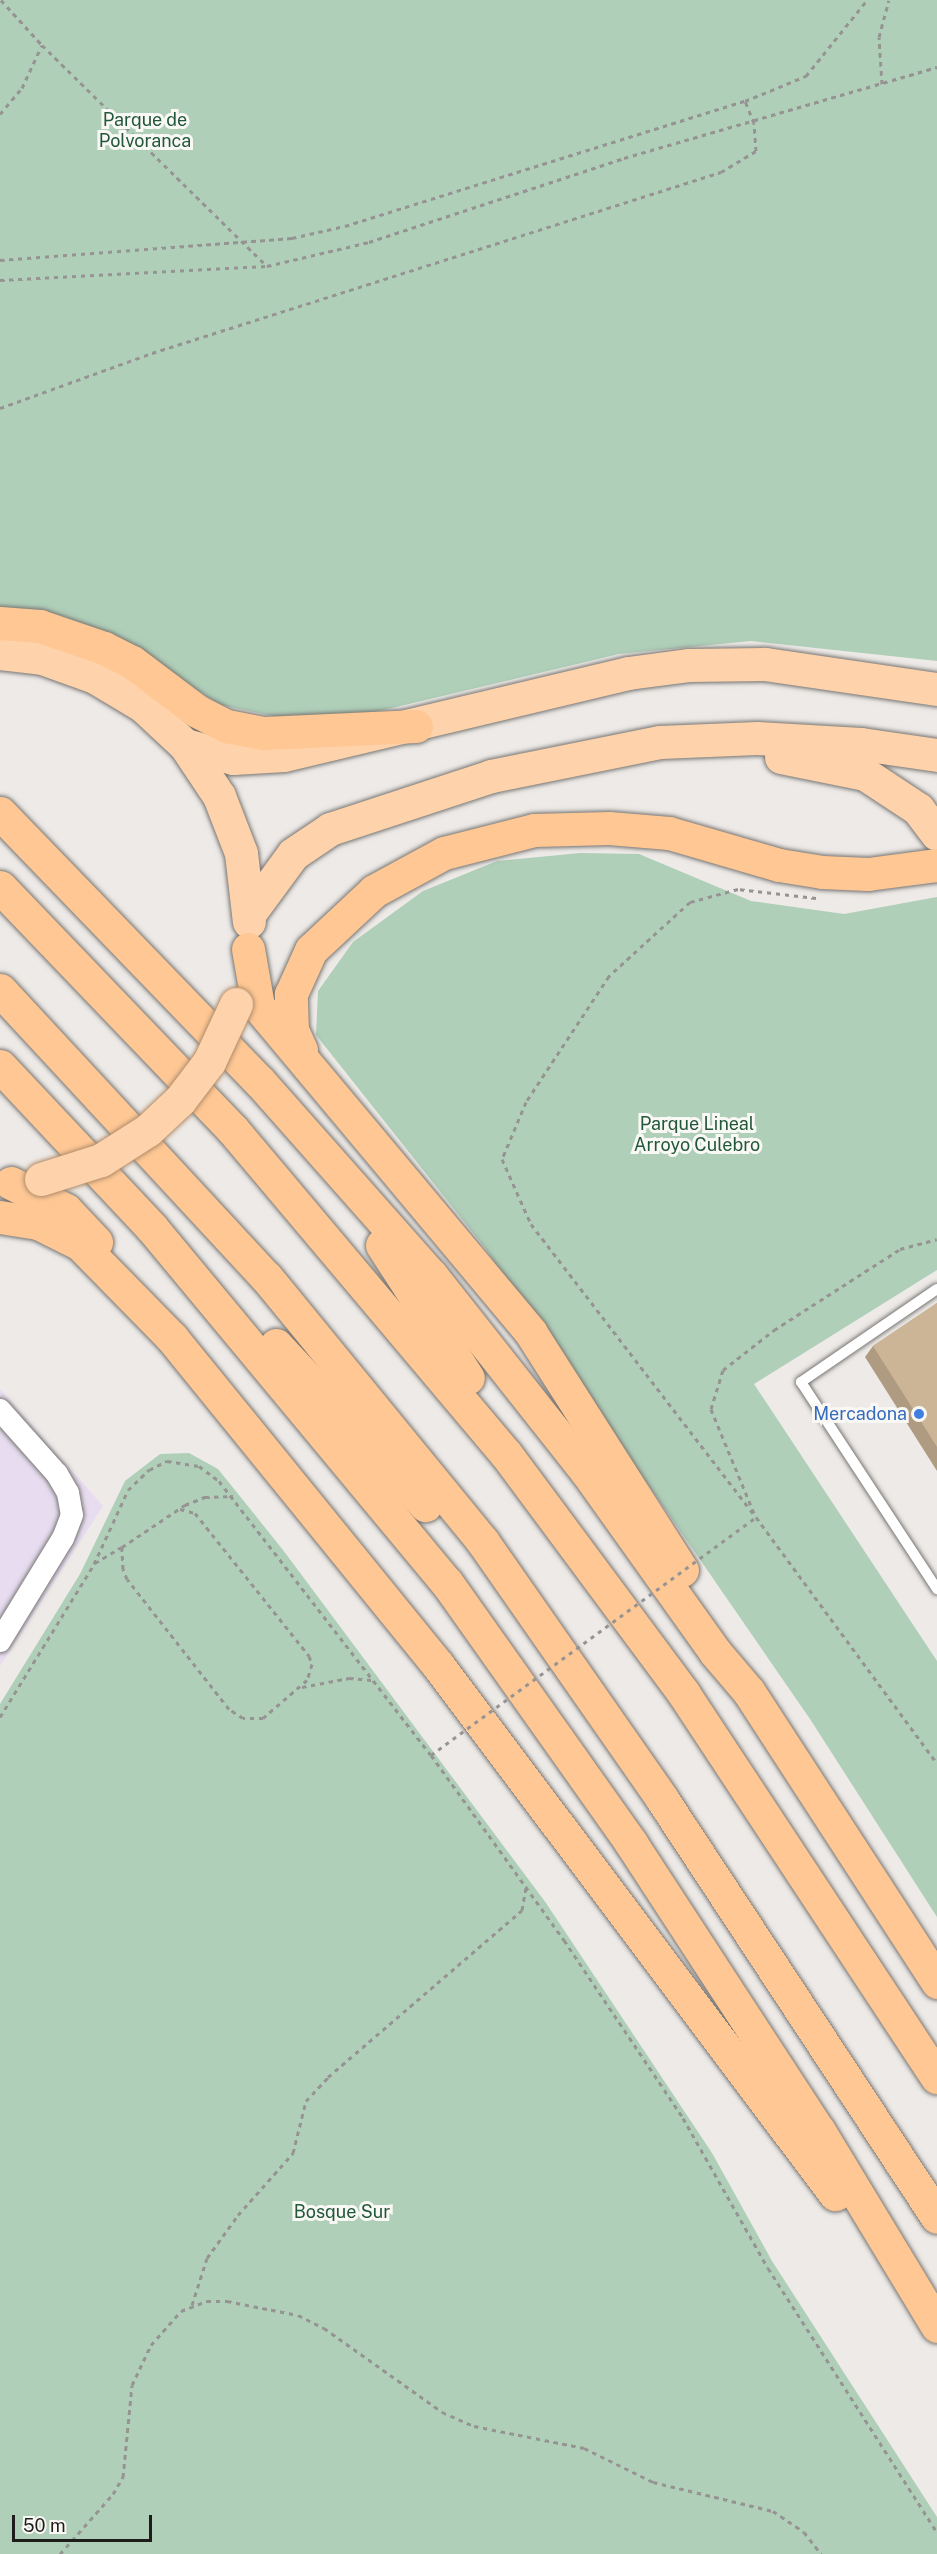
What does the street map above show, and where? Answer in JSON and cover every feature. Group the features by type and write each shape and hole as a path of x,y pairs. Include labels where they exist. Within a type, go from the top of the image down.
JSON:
{"highway":[{"path":"0,622 40,626 104,648 132,662 197,711 227,726 280,733 416,726"},
{"path":"0,653 42,658 95,677 143,706 184,745 219,796 241,853 249,914 248,949 236,1004 209,1062 180,1100 148,1130 101,1160 17,1182"},
{"path":"184,745 233,758 284,755 416,726 628,673 689,665 765,663 937,689"},
{"path":"249,914 293,854 330,829 491,776 660,742 757,738 861,744 937,755"},
{"path":"593,756 767,755 866,774 918,809 937,834"},
{"path":"0,813 260,1082 431,1275 586,1471 716,1652 749,1692 937,1982"},
{"path":"312,1073 291,1030 289,1013 298,971 311,950 374,891 444,853 534,830 609,828 669,833 779,866 822,872 924,868"},
{"path":"0,887 234,1130 506,1454 684,1694 937,2077"},
{"path":"248,949 258,1006 531,1333 738,1659 749,1692"},
{"path":"0,990 267,1278 483,1542 662,1799 937,2217"},
{"path":"0,1066 152,1228 447,1583 638,1853 819,2132 937,2326"},
{"path":"260,1082 376,1235 493,1418 506,1454"},
{"path":"17,1182 50,1199 81,1224 437,1664 937,2334"},
{"path":"0,1217 38,1223 80,1244 172,1338"},
{"path":"152,1228 249,1317 407,1484 488,1578 545,1633"}],"street":[{"path":"0,1410 57,1473 68,1493 72,1515 63,1538 0,1641"}],"lane":[{"path":"937,1289 801,1382 937,1588"}],"path":[{"path":"2,0 42,45 245,241 267,266"},
{"path":"0,260 292,238 345,226 745,101 806,76 867,0"},
{"path":"882,84 879,38 890,0"},
{"path":"0,114 22,88 42,45"},
{"path":"0,280 267,266 369,242 624,158 754,123 937,67"},
{"path":"0,408 152,353 721,172 756,151 754,123 745,101"},
{"path":"819,898 738,889 690,902 609,976 526,1102 502,1159 531,1224 756,1517 937,1763"},
{"path":"756,1517 711,1409 723,1370 774,1330 900,1249 937,1239"},
{"path":"0,1717 94,1564 128,1490 149,1470 167,1461 199,1466 235,1496 431,1755 526,1887 683,2118 768,2268 937,2532"},
{"path":"94,1564 180,1509 205,1497 235,1496"},
{"path":"122,1547 127,1579 229,1709 243,1718 263,1719 302,1687 311,1670 309,1656 195,1513 180,1509"},
{"path":"431,1755 756,1517"},
{"path":"302,1687 349,1678 374,1680"},
{"path":"192,2305 207,2258 238,2215 293,2153 306,2101 328,2077 522,1910 526,1887"},
{"path":"60,2554 70,2538 114,2494 123,2477 136,2375 160,2331 192,2305 228,2301 298,2315 324,2328 442,2412 510,2435 584,2448 653,2482 690,2493 773,2511 804,2532 822,2554"}],"shaded area":[{"path":"0,1389 103,1506 0,1666"}],"green space":[{"name":"Parque de Polvoranca","path":"0,0 937,0 937,661 751,641 619,654 371,713 283,718 220,705 116,637 0,607"},
{"name":"Parque Lineal Arroyo Culebro","path":"580,853 639,854 751,901 844,914 937,897 937,1270 754,1384 937,1661 937,1917 810,1719 485,1248 316,1035 318,991 353,942 423,891 497,861"},
{"name":"Bosque Sur","path":"189,1453 218,1469 283,1550 546,1903 712,2153 772,2261 937,2517 937,2554 0,2554 0,1704 80,1574 125,1481 160,1454"}],"building":[{"name":"Mercadona","path":"937,1303 937,1447 873,1346"}],"place":[{"name":"Mercadona","path":"919,1414"}]}
